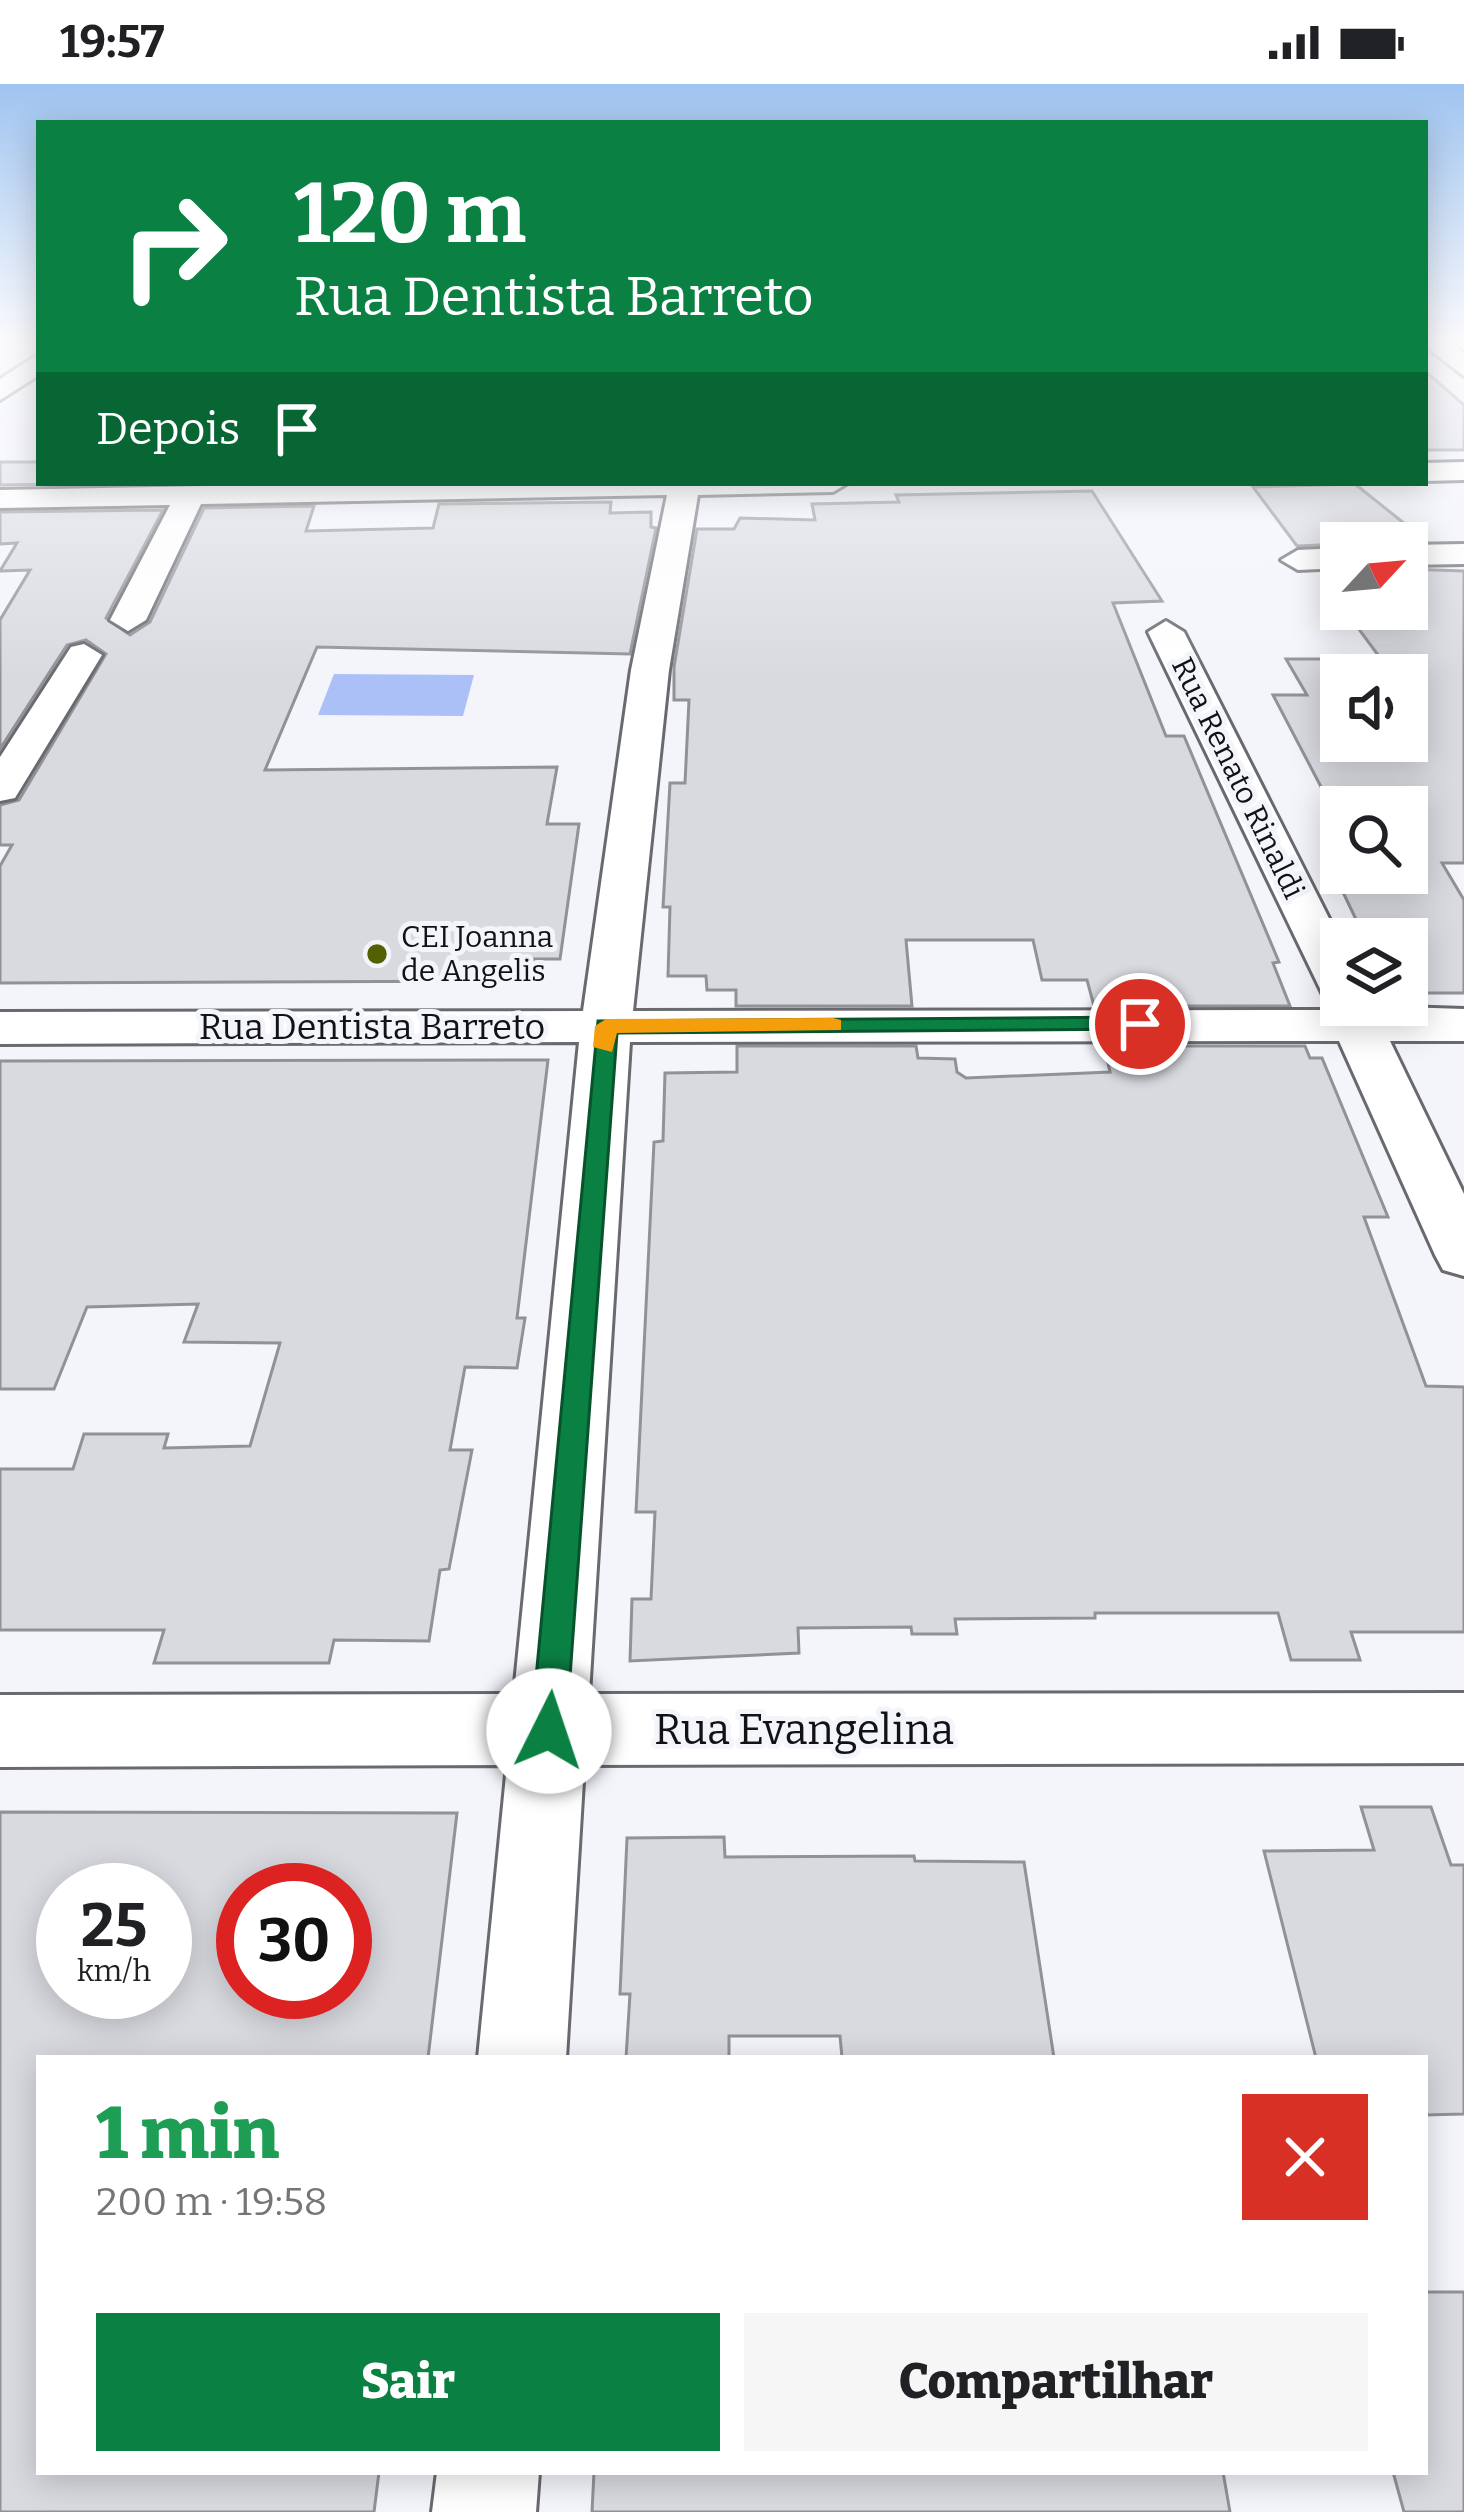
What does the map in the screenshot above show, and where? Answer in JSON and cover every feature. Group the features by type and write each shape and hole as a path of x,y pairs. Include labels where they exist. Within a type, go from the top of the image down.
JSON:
{"street":[{"path":"1428,472 1464,471"},
{"path":"0,499 551,486"},
{"path":"522,2055 606,1026 650,670 685,486"},
{"path":"128,620 215,491"},
{"path":"1428,555 1464,554"},
{"path":"1298,560 1320,559"},
{"name":"Rua Renato Rinaldi","path":"1166,632 1320,947"},
{"path":"0,788 84,655"},
{"name":"Rua Dentista Barreto","path":"0,1028 606,1026 1320,1007"},
{"name":"Rua Dentista Barreto","path":"1428,1019 1464,1025"},
{"name":"Rua Renato Rinaldi","path":"1358,1026 1464,1256"},
{"name":"Rua Evangelina","path":"0,1731 1464,1727"},
{"path":"484,2512 488,2475"}],"shaded area":[{"path":"334,674 474,675 463,716 318,715"}],"building":[{"path":"0,462 36,462 36,484 0,485"},
{"path":"1358,486 1402,522 1320,522 1320,545 1297,546 1253,487"},
{"path":"1092,491 1162,601 1113,603 1166,736 1184,736 1279,962 1273,963 1290,1006 1094,1006 1087,980 1042,980 1033,940 906,940 912,1006 736,1006 736,990 707,990 706,976 668,976 670,907 663,907 670,783 685,783 689,700 674,700 674,667 697,529 734,529 740,518 815,520 812,504 899,502 896,495"},
{"path":"611,502 610,513 651,512 651,527 656,528 630,654 317,647 265,770 557,767 547,824 579,824 560,959 534,959 531,981 0,983 0,866 12,845 0,845 0,805 19,800 106,654 86,640 67,645 0,749 0,620 30,570 0,571 17,543 0,544 0,512 163,510 106,618 130,635 150,622 204,508 314,506 306,531 433,528 439,504"},
{"path":"1428,570 1464,571 1464,863 1442,863 1464,900 1464,993 1428,993 1428,918 1355,918 1344,894 1428,894 1428,786 1321,786 1273,695 1307,695 1286,659 1320,659 1320,762 1428,762 1428,654 1377,654 1360,630 1428,630"},
{"path":"737,1046 916,1046 918,1058 955,1059 957,1072 966,1078 1110,1072 1104,1046 1305,1046 1310,1058 1322,1058 1388,1217 1364,1217 1426,1386 1464,1387 1464,1632 1351,1632 1360,1660 1291,1660 1278,1613 1095,1613 1095,1618 955,1619 957,1634 912,1634 911,1627 798,1628 799,1653 630,1661 632,1599 651,1599 655,1512 636,1512 654,1142 663,1141 665,1073 737,1072"},
{"path":"548,1060 517,1318 525,1318 517,1368 465,1367 450,1450 472,1450 449,1569 440,1570 429,1641 334,1640 329,1663 154,1663 164,1630 0,1630 0,1469 73,1469 84,1434 168,1434 164,1448 250,1446 280,1343 184,1342 198,1304 87,1307 54,1389 0,1389 0,1061"},
{"path":"1361,1807 1431,1807 1451,1865 1464,1865 1464,2114 1428,2115 1428,2055 1315,2055 1264,1851 1374,1850"},
{"path":"0,1812 457,1813 428,2055 36,2055 36,2475 379,2475 374,2512 0,2512"},
{"path":"724,1837 725,1857 914,1856 915,1861 1024,1862 1054,2055 842,2055 840,2036 729,2036 729,2055 626,2055 630,1994 620,1994 627,1838"},
{"path":"1428,2292 1464,2292 1464,2512 1404,2512 1394,2475 1428,2475"},
{"path":"594,2475 1224,2475 1230,2512 592,2512"}],"slow traffic":[{"path":"604,1047 606,1026 833,1025"}],"place":[{"name":"CEI Joanna de Angelis","path":"377,954"}],"route":[{"path":"549,1731 606,1026 1140,1024"}]}
